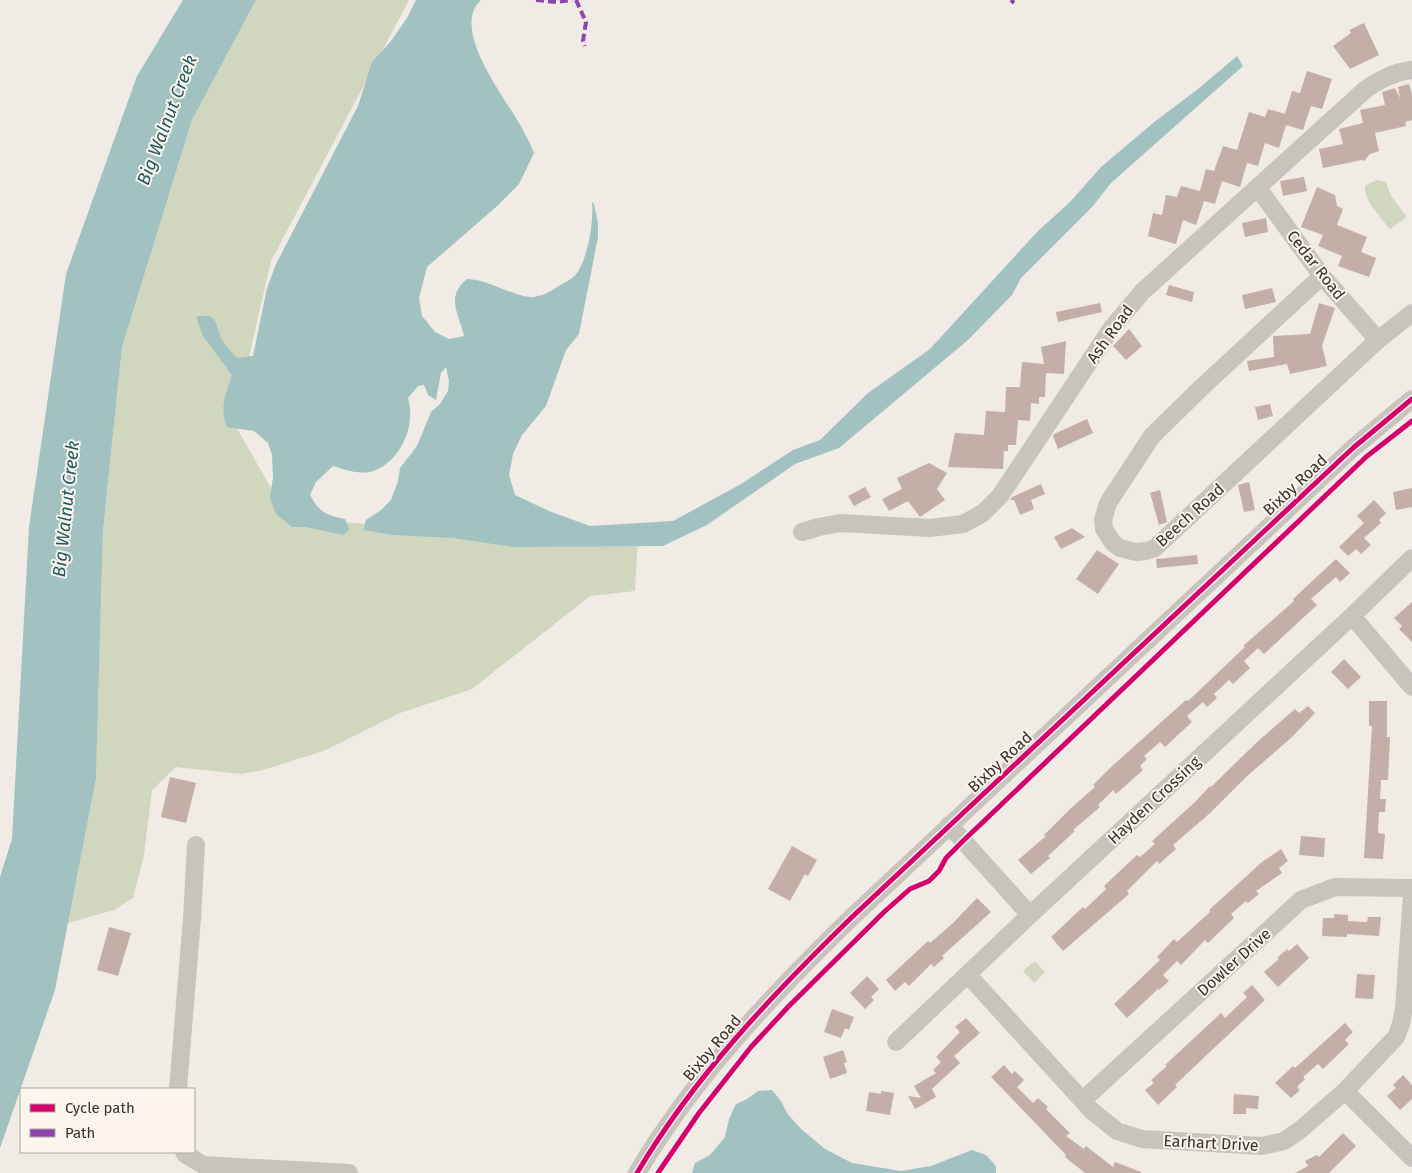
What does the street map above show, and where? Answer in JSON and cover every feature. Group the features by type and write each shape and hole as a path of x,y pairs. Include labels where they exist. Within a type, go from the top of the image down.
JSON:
{"street":[{"name":"Ash Road","path":"802,532 840,523 930,528 963,524 983,513 1000,496 1107,335 1142,292 1366,89 1394,73 1412,70"},
{"name":"Cedar Road","path":"1258,188 1322,276 1378,340"},
{"name":"Beech Road","path":"1322,276 1152,436 1108,503 1105,511 1104,528 1113,543 1120,548 1136,552 1155,548 1378,340 1412,313"},
{"name":"Bixby Road","path":"637,1173 689,1096 745,1027 812,956 949,825 1332,468 1412,399"},
{"name":"Hayden Crossing","path":"896,1042 968,976 1030,914 1352,616 1412,558"},
{"path":"1352,616 1412,687"},
{"path":"949,825 1030,914"},
{"path":"178,1088 196,845"},
{"name":"Dowler Drive","path":"1082,1100 1301,900 1335,887 1412,888"},
{"name":"Earhart Drive","path":"968,976 1092,1111 1117,1131 1142,1139 1262,1146 1284,1141 1293,1136 1345,1091 1396,1037 1401,1024 1405,995 1412,894"},
{"path":"1345,1091 1412,1158"},
{"path":"184,1153 203,1165 349,1173"}],"green space":[{"path":"256,0 409,0 271,261 234,423 288,518 528,536 638,538 635,591 590,596 472,689 400,713 326,750 263,770 241,774 176,767 152,790 144,855 133,898 114,910 68,923 96,779 103,531 122,347 192,120"},
{"path":"1377,180 1386,182 1391,196 1407,217 1390,229 1373,208 1366,195 1366,185"},
{"path":"1035,961 1045,972 1034,983 1023,971"}],"water":[{"name":"Big Walnut Creek","path":"183,0 256,0 192,120 122,347 103,531 96,779 55,990 0,1148 0,877 12,839 29,527 66,274 137,76"},
{"path":"416,0 481,0 473,13 472,29 476,47 485,66 527,137 534,153 519,184 496,207 427,267 419,298 422,316 435,332 449,339 464,336 455,306 455,299 460,286 467,279 532,297 549,292 572,278 581,266 587,249 591,229 592,202 594,204 598,223 598,237 579,334 566,350 546,406 522,435 513,454 509,475 515,495 549,511 590,526 673,521 741,484 793,450 820,440 868,393 930,349 1037,232 1070,202 1101,167 1237,56 1243,66 1111,183 1092,207 1021,278 1012,295 968,340 839,448 795,464 707,525 663,546 513,547 453,538 393,535 363,530 366,520 380,511 391,500 398,481 400,468 417,446 431,412 440,404 448,391 449,381 446,367 441,373 436,400 428,395 424,385 418,386 408,398 410,419 408,429 405,440 393,458 385,465 371,472 354,472 333,466 316,482 310,495 313,501 324,512 345,519 349,530 343,535 306,527 292,527 276,514 270,498 273,477 272,455 268,443 254,431 227,427 223,407 232,375 203,336 196,317 209,317 216,322 221,338 237,358 253,356 267,288 276,264 358,106 372,62 391,41 407,18"},
{"path":"772,1090 781,1101 787,1113 800,1128 825,1149 852,1163 901,1171 931,1166 972,1150 986,1155 996,1166 996,1173 692,1173 695,1163 710,1155 725,1137 729,1119 736,1104 758,1091"}],"building":[{"path":"1364,23 1379,55 1350,69 1333,46 1351,33 1349,30"},
{"path":"1307,71 1332,79 1322,109 1311,106 1303,130 1286,125 1279,148 1265,143 1258,166 1247,163 1240,187 1222,181 1215,204 1204,201 1196,225 1183,220 1176,244 1148,236 1153,213 1162,215 1166,195 1177,197 1181,186 1200,191 1206,169 1214,171 1223,146 1237,150 1249,112 1265,117 1268,109 1285,114 1292,91 1300,93"},
{"path":"1409,84 1412,94 1412,120 1405,122 1406,126 1375,133 1379,151 1370,154 1364,161 1323,168 1319,149 1343,144 1339,129 1363,123 1360,110 1385,105 1382,92 1395,88 1400,98 1398,87"},
{"path":"1304,177 1307,191 1283,196 1280,181"},
{"path":"1317,187 1335,195 1337,206 1343,209 1337,225 1367,237 1361,252 1376,258 1369,277 1338,266 1342,256 1318,246 1323,235 1301,227"},
{"path":"1266,218 1268,232 1245,237 1242,223"},
{"path":"1169,285 1194,292 1192,302 1166,295"},
{"path":"1272,288 1276,302 1245,309 1242,295"},
{"path":"1100,303 1102,312 1058,322 1056,312"},
{"path":"1319,303 1335,308 1322,346 1327,366 1290,374 1287,364 1249,371 1247,361 1274,357 1273,336 1310,334"},
{"path":"1129,329 1142,346 1126,360 1113,346"},
{"path":"1066,341 1064,374 1046,373 1046,371 1045,397 1039,397 1039,404 1031,403 1030,421 1018,420 1016,445 1008,445 1008,451 1004,451 1003,469 948,467 955,433 984,435 986,411 1005,412 1006,387 1020,387 1022,362 1044,364 1041,347"},
{"path":"1270,404 1273,416 1258,420 1255,407"},
{"path":"1087,419 1093,433 1058,449 1054,434"},
{"path":"929,463 947,473 937,489 945,500 920,517 908,501 889,511 882,499 902,489 897,478"},
{"path":"1249,482 1255,510 1244,512 1238,485"},
{"path":"1041,484 1045,494 1031,500 1034,509 1020,515 1014,500 1010,500 1012,497"},
{"path":"865,487 871,497 854,506 848,496"},
{"path":"1412,488 1412,507 1396,510 1393,492"},
{"path":"1160,490 1167,522 1159,525 1150,493"},
{"path":"1374,500 1386,513 1379,520 1381,523 1364,538 1371,545 1361,554 1356,549 1348,556 1339,547 1364,523 1357,516"},
{"path":"1072,528 1085,537 1061,549 1054,537"},
{"path":"1097,550 1119,564 1098,594 1076,579"},
{"path":"1197,555 1198,564 1157,568 1156,559"},
{"path":"1336,559 1350,573 1340,582 1336,577 1311,599 1317,605 1264,654 1258,648 1244,661 1250,668 1233,684 1229,680 1214,694 1217,698 1207,707 1203,702 1187,716 1192,722 1165,747 1160,742 1144,756 1147,759 1140,766 1143,770 1116,794 1113,790 1098,805 1100,807 1073,830 1075,831 1048,856 1050,858 1031,874 1018,860 1046,836 1044,835 1095,787 1093,785 1110,768 1186,700 1188,701 1245,647 1243,646 1294,601 1293,599"},
{"path":"1412,602 1412,642 1399,629 1402,626 1394,618"},
{"path":"1344,659 1361,677 1348,689 1331,672"},
{"path":"1369,701 1387,701 1387,737 1390,737 1388,780 1381,780 1380,799 1386,799 1385,812 1379,812 1378,833 1385,834 1383,859 1364,858 1372,726 1369,726"},
{"path":"1308,706 1315,713 1292,737 1173,845 1176,849 1159,864 1157,861 1127,891 1129,894 1063,951 1051,937 1083,907 1085,909 1106,889 1104,886 1137,855 1140,857 1155,844 1152,841 1256,743 1295,709 1299,713"},
{"path":"170,777 196,783 186,823 161,817"},
{"path":"1301,836 1325,838 1324,857 1299,855"},
{"path":"792,846 817,860 808,876 805,874 790,901 768,889"},
{"path":"1281,849 1288,861 1279,868 1282,873 1256,891 1259,894 1248,903 1246,901 1231,914 1234,918 1208,943 1205,940 1181,965 1177,961 1163,975 1169,981 1127,1018 1114,1004 1160,960 1157,957 1174,939 1177,942 1262,862"},
{"path":"977,898 991,912 942,956 944,958 934,967 931,964 909,986 905,982 895,991 886,980 928,941 930,943 953,923"},
{"path":"1334,914 1348,915 1348,921 1367,922 1368,917 1381,917 1379,936 1347,934 1347,937 1322,936 1323,918 1334,918"},
{"path":"109,927 131,933 118,976 97,970"},
{"path":"1297,944 1309,958 1278,987 1264,972 1287,949 1289,951"},
{"path":"1357,974 1375,975 1373,999 1355,998"},
{"path":"867,976 879,989 871,997 874,1000 865,1009 850,993"},
{"path":"1252,985 1265,1000 1175,1085 1177,1087 1158,1105 1145,1090 1154,1083 1151,1080 1221,1013 1225,1018 1247,997 1243,993"},
{"path":"832,1009 854,1017 849,1030 845,1028 841,1038 824,1032"},
{"path":"966,1018 980,1033 954,1056 960,1063 932,1089 936,1097 915,1109 908,1096 921,1098 914,1086 936,1073 933,1070 941,1062 936,1057 960,1032 955,1027"},
{"path":"1345,1023 1353,1032 1345,1040 1349,1044 1323,1069 1318,1064 1303,1077 1305,1079 1297,1087 1300,1090 1291,1098 1275,1083 1293,1066 1295,1068"},
{"path":"843,1050 847,1062 844,1063 847,1073 830,1079 823,1057"},
{"path":"1004,1065 1012,1074 1015,1071 1024,1080 1017,1087 1033,1103 1038,1098 1048,1107 1046,1109 1070,1133 1066,1136 1084,1149 1086,1146 1113,1167 1115,1162 1141,1173 1085,1173 1065,1157 1066,1155 991,1077"},
{"path":"1403,1075 1412,1085 1412,1099 1400,1110 1387,1096 1396,1088 1393,1085"},
{"path":"881,1091 894,1093 890,1115 866,1111 869,1092 881,1094"},
{"path":"1234,1094 1259,1096 1258,1109 1246,1108 1246,1114 1233,1114"},
{"path":"1343,1133 1356,1146 1329,1173 1295,1173 1308,1166 1305,1161 1317,1155 1319,1157"}],"marked path":[{"path":"536,0 556,2 572,0"},
{"path":"576,0 586,22 583,41 585,46"},
{"path":"1011,0 1014,3"}],"cycle path":[{"path":"637,1173 683,1104 735,1039 821,947 1353,448 1412,399"},
{"path":"658,1173 699,1113 751,1047 788,1007 884,912 910,889 929,881 939,871 946,858 963,841 1366,457 1412,421"}]}
